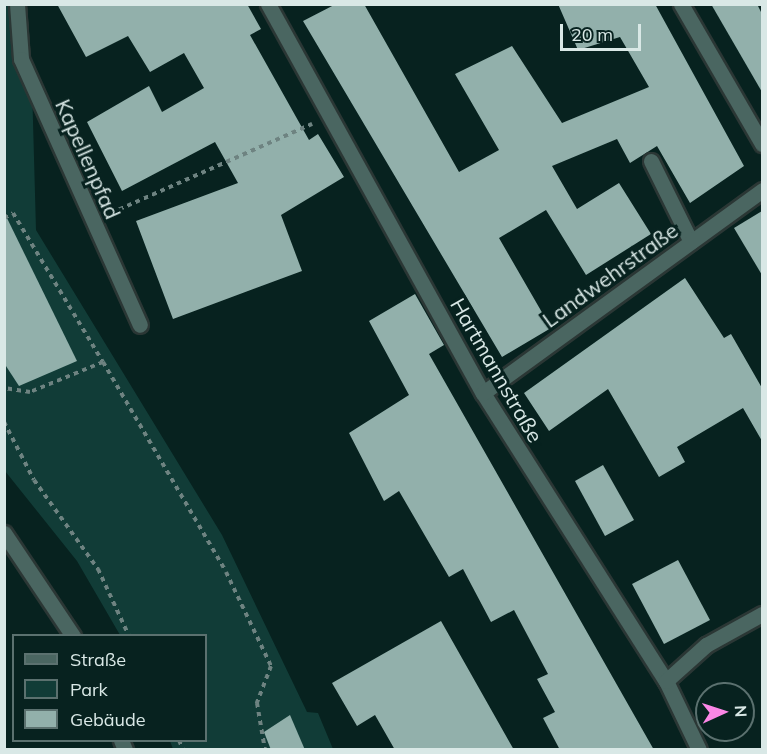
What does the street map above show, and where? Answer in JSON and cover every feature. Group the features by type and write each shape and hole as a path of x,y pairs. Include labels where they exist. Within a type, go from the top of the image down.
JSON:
{"street":[{"name":"Kapellenpfad","path":"17,4 21,59 140,325"},
{"name":"Hartmannstraße","path":"268,4 332,116 483,393 666,681 699,750"},
{"path":"681,4 762,144"},
{"path":"651,161 691,242"},
{"name":"Landwehrstraße","path":"483,393 762,190"},
{"path":"4,532 72,634"},
{"path":"666,681 706,645 762,614"}],"path":[{"path":"93,221 332,116"},
{"path":"4,218 13,213 226,572 271,666 257,703 265,750"},
{"path":"4,388 30,392 103,362"},
{"path":"4,422 34,480 98,569 128,634"}],"green space":[{"path":"9,4 32,85 36,230 222,535 307,712 318,713 333,749 173,749 170,742 207,742 207,634 119,634 77,561 5,471 4,5"}],"building":[{"path":"57,4 247,4 261,29 250,35 309,140 318,134 344,177 281,215 302,271 173,319 136,221 238,183 215,142 122,191 87,122 149,86 162,112 204,88 184,53 150,72 128,36 86,57"},
{"path":"336,4 364,4 459,172 499,150 455,74 512,46 562,123 649,87 620,37 578,50 558,4 655,4 744,166 690,203 657,146 630,163 617,139 552,166 577,209 619,183 651,234 586,275 546,210 499,238 551,328 502,357 303,21"},
{"path":"711,4 757,4 762,14 762,92"},
{"path":"762,211 762,275 734,228"},
{"path":"4,212 77,361 19,386 4,363"},
{"path":"685,278 724,338 731,334 762,388 762,441 743,408 677,447 685,462 659,477 608,389 549,431 524,393"},
{"path":"415,294 444,345 429,354 654,750 560,750 543,718 555,712 537,679 548,674 514,610 491,622 463,569 449,577 399,491 384,501 349,433 409,395 369,321"},
{"path":"603,465 634,520 605,536 575,481"},
{"path":"678,560 710,620 664,644 632,584"},
{"path":"441,621 514,750 395,750 375,715 357,726 332,683"},
{"path":"290,715 305,750 271,750 264,732"}]}
